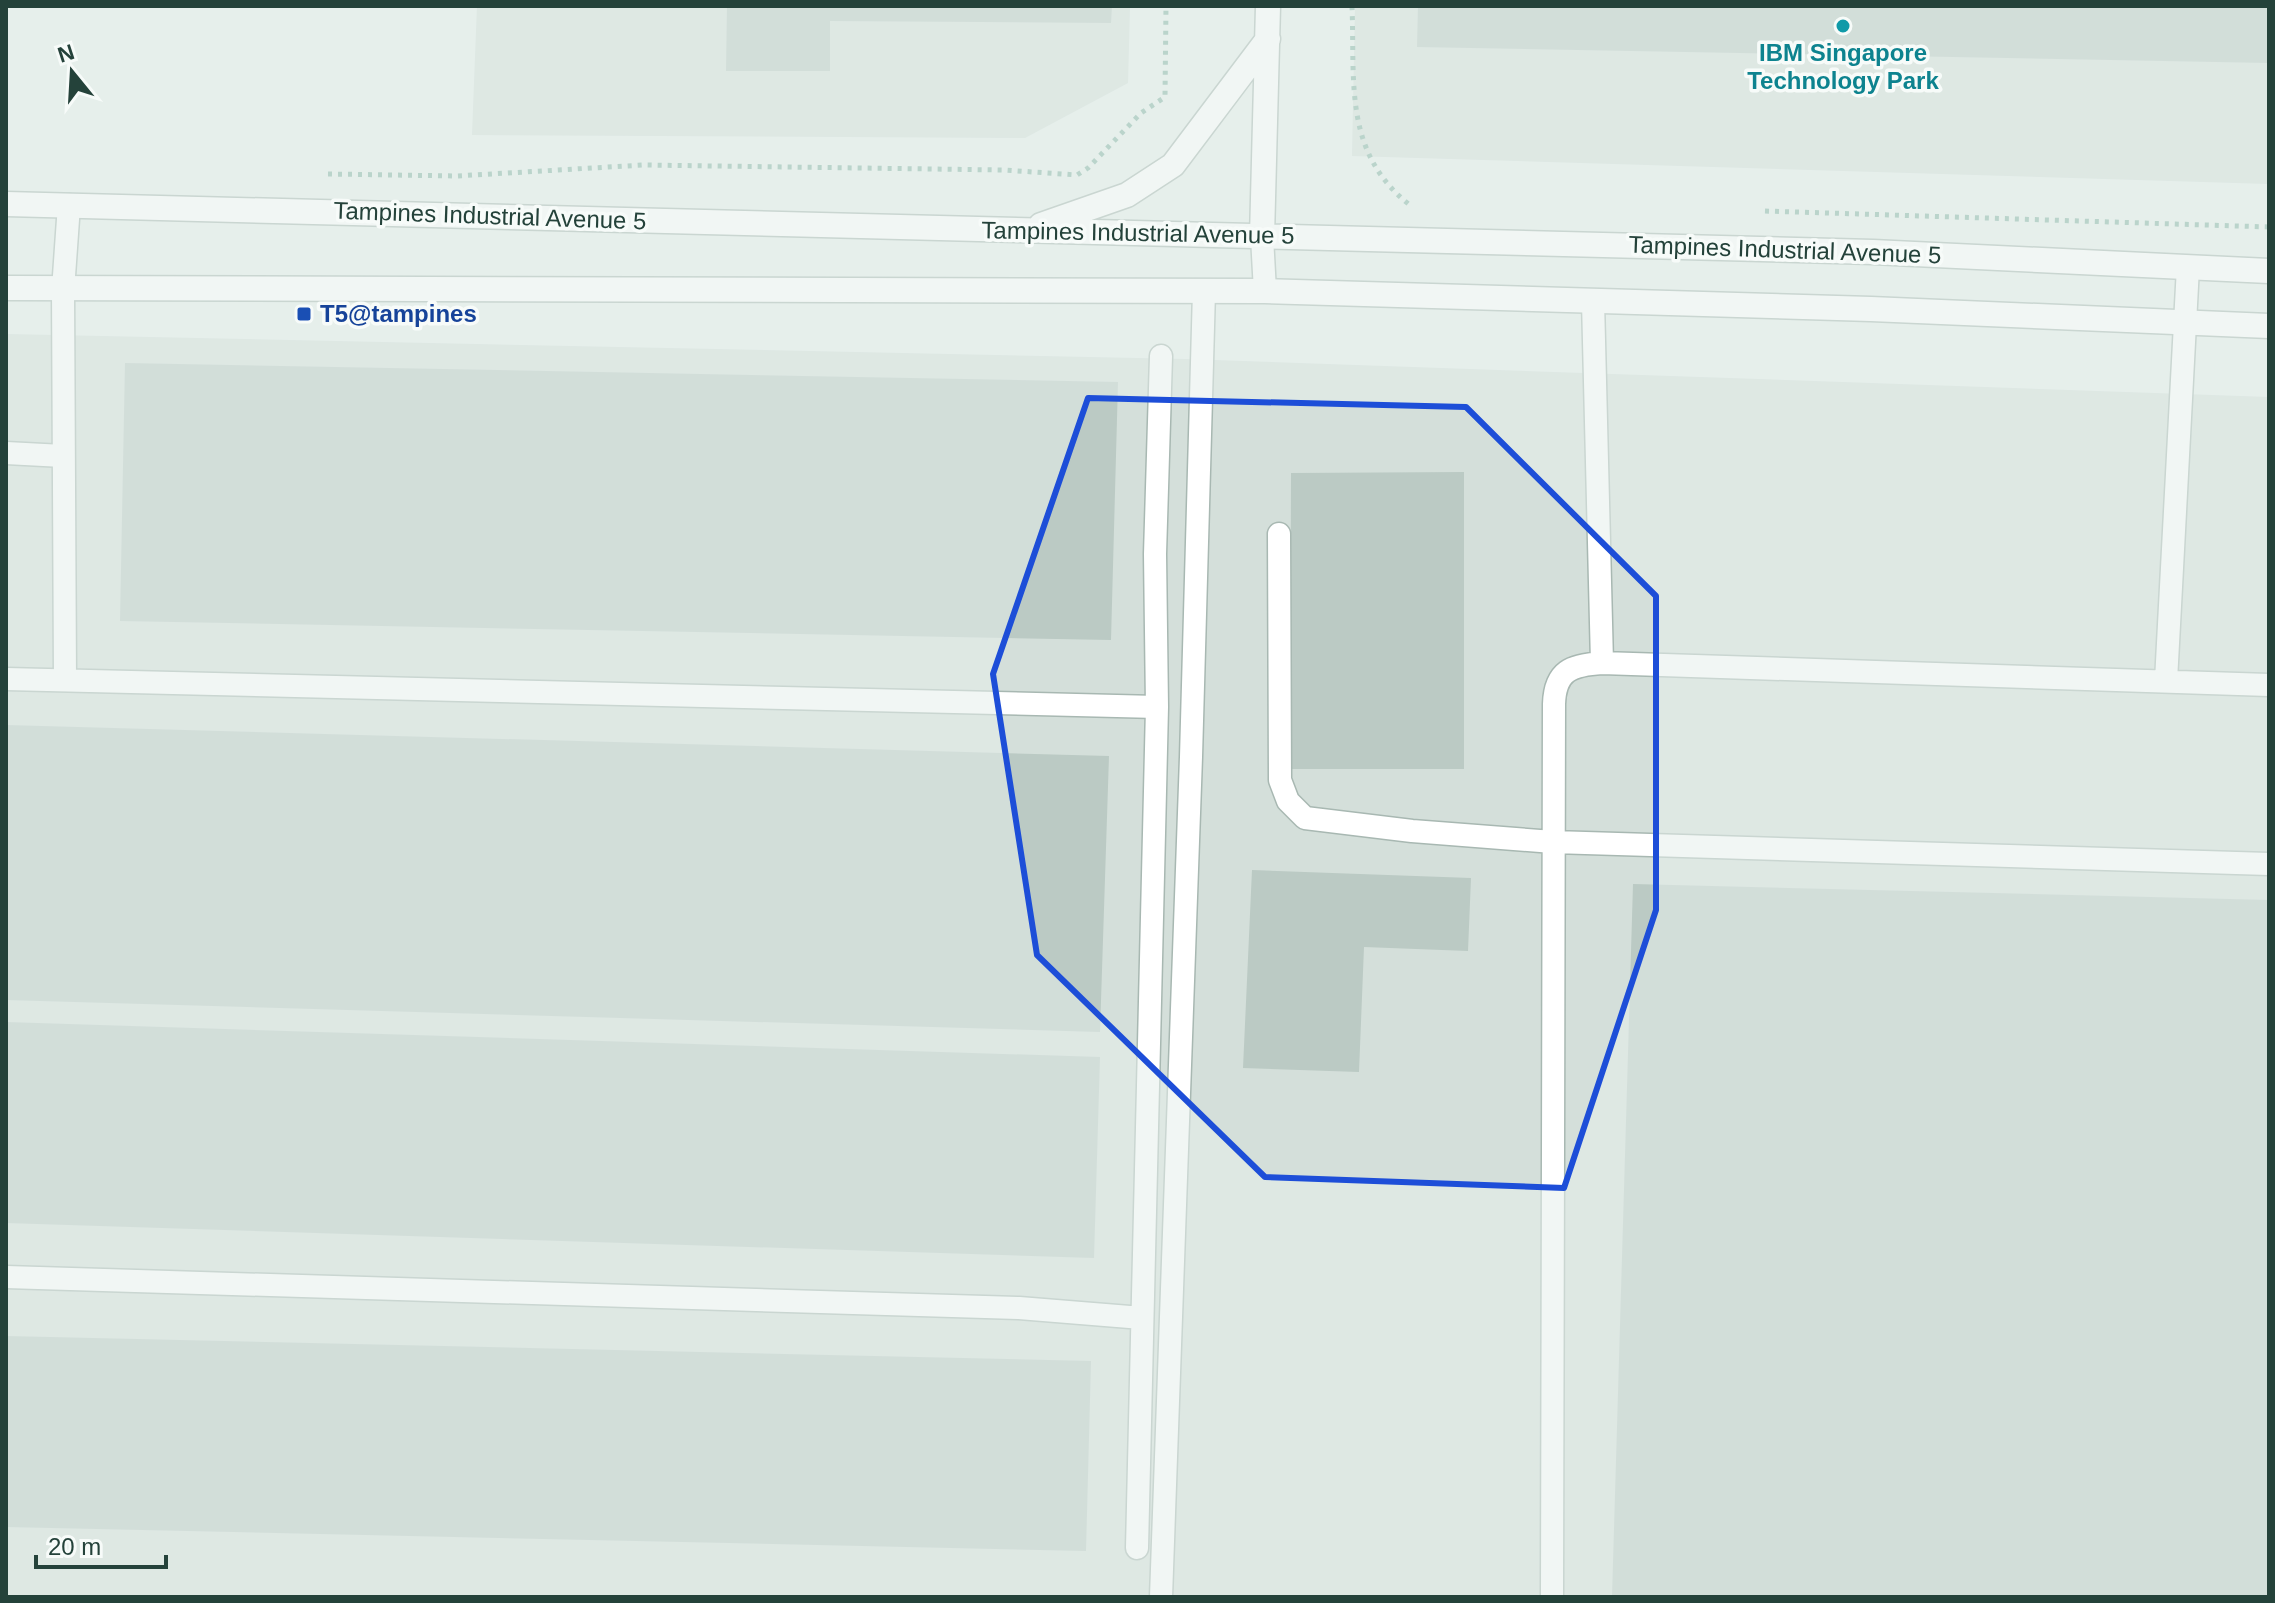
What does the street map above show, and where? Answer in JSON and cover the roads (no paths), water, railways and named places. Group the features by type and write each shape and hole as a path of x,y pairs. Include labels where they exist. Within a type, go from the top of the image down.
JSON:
{"street":[{"path":"1262,237 1268,6"},
{"path":"1024,231 1127,195 1173,165 1268,39"},
{"name":"Tampines Industrial Avenue 5","path":"6,204 1873,252 2269,271"},
{"path":"6,288 1265,291 1871,309 2269,326"}],"lane":[{"path":"65,680 63,290 69,205"},
{"path":"1262,237 1265,291"},
{"path":"2166,681 2188,267"},
{"path":"1161,1597 1204,291"},
{"path":"1593,301 1602,663"},
{"path":"1137,1548 1157,707 1155,554 1161,356"},
{"path":"6,453 63,456"},
{"path":"1279,534 1280,780 1288,801 1305,818 1412,831 1553,842 2269,864"},
{"path":"1552,1597 1554,687 1563,671 1580,664 1602,663 2269,685"},
{"path":"6,679 1157,707"},
{"path":"6,1277 1004,1307 1142,1318"}],"place":[{"name":"IBM Singapore Technology Park","path":"1843,26"},
{"name":"T5@tampines","path":"304,314"}]}
